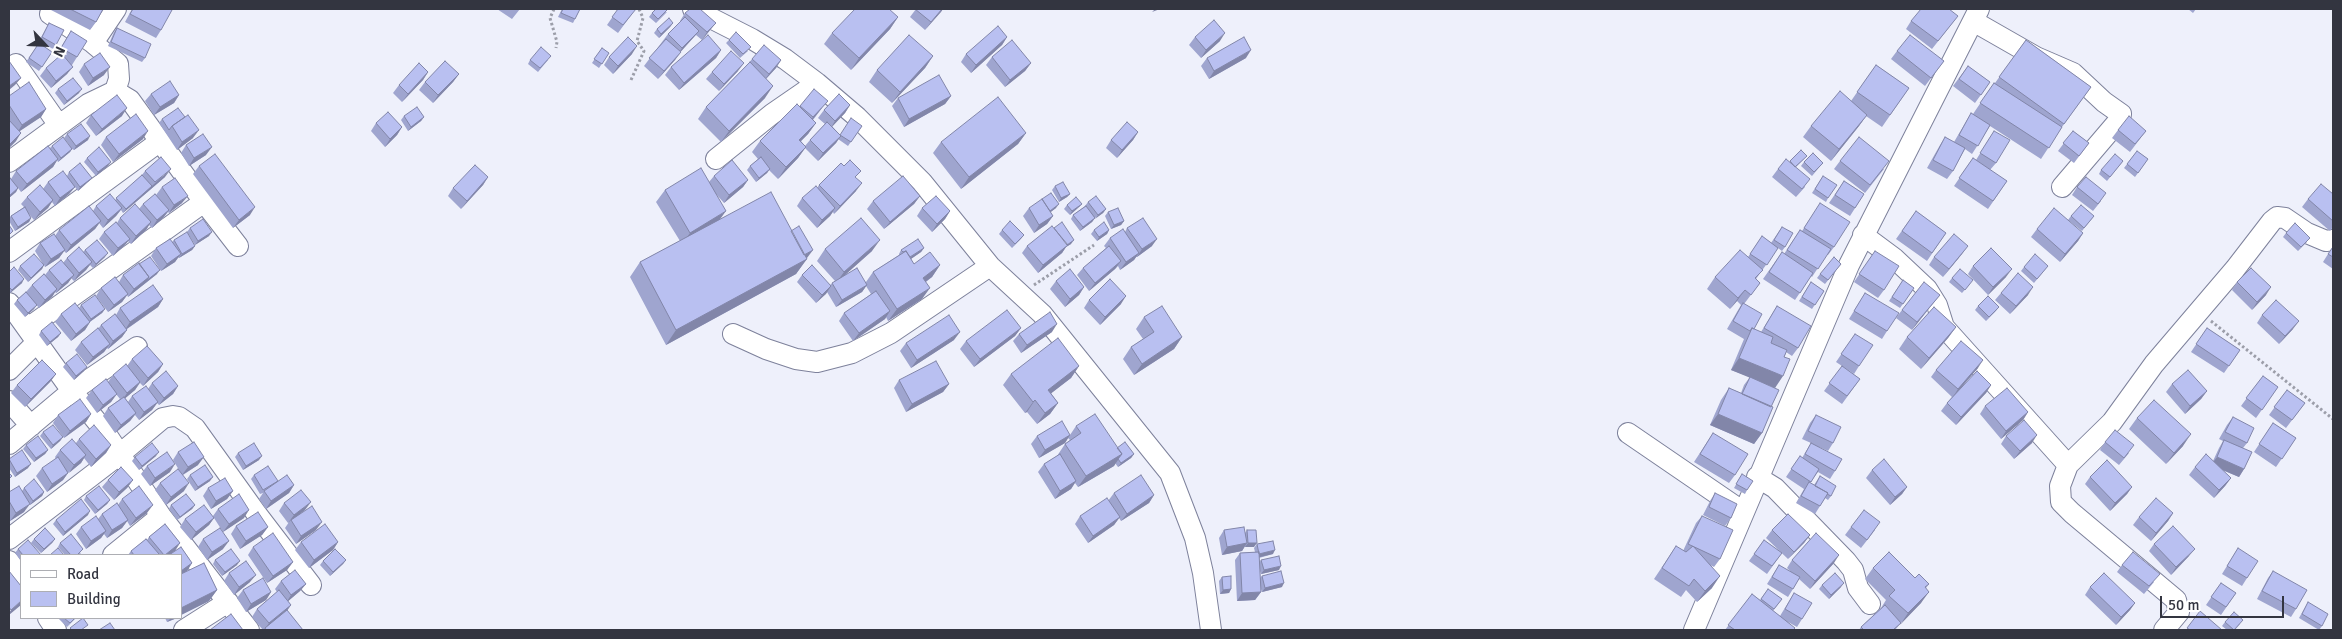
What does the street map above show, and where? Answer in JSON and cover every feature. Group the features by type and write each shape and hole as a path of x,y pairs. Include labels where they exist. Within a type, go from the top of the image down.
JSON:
{"street":[{"path":"93,43 116,9"},
{"path":"705,11 752,38 817,82 858,117 922,182 990,266 1042,314 1170,473 1195,538 1203,574 1211,630"},
{"path":"9,162 58,124 88,104 115,91 119,79 118,64 93,43 50,14"},
{"path":"1694,630 1744,512 1766,483 1863,235 1978,18 2036,57 2073,73 2104,102 2121,114 2120,119 2062,187"},
{"path":"16,64 58,124"},
{"path":"716,159 772,114 817,82"},
{"path":"115,91 130,100 159,142 238,246"},
{"path":"9,252 159,142"},
{"path":"9,370 32,335 204,202"},
{"path":"2164,630 2179,612 2176,600 2061,502 2060,486 2068,466 2112,422 2154,364 2199,312 2272,221 2277,218 2285,218 2307,233 2321,239 2333,240"},
{"path":"1863,235 1894,258 1927,289 1937,305 1944,327 2068,466"},
{"path":"733,334 766,349 796,359 817,362 852,353 890,333 990,266"},
{"path":"10,305 72,391 103,429 161,516 249,630"},
{"path":"9,444 72,391 137,347"},
{"path":"9,401 31,426"},
{"path":"9,539 120,454 163,418 173,416 188,422 195,428 250,506 311,585"},
{"path":"1628,433 1744,512"},
{"path":"1766,483 1846,561 1853,570 1858,588 1870,604"},
{"path":"114,554 161,516"},
{"path":"9,560 20,577"},
{"path":"184,630 228,602"},
{"path":"49,619 56,630"}],"path":[{"path":"554,9 550,18 557,42 556,48"},
{"path":"631,80 644,51 637,41 643,18 639,9"},
{"path":"1021,294 1094,245"},
{"path":"2199,312 2333,419"}],"building":[{"path":"70,9 103,9 96,22"},
{"path":"133,9 172,10 161,30 130,14"},
{"path":"563,9 580,9 575,19 561,13"},
{"path":"618,9 636,9 623,25 612,17"},
{"path":"656,9 668,9 658,19 652,13"},
{"path":"690,9 700,9 716,23 707,32 685,13"},
{"path":"855,9 889,9 898,17 859,58 832,33"},
{"path":"915,9 942,9 931,22"},
{"path":"1921,9 1949,9 1958,16 1938,41 1911,21"},
{"path":"685,17 699,31 682,48 668,34"},
{"path":"669,18 673,23 661,34 657,29"},
{"path":"1214,20 1225,33 1206,50 1195,37"},
{"path":"49,23 64,30 56,45 42,37"},
{"path":"998,26 1007,37 976,65 966,54"},
{"path":"117,28 151,44 145,58 111,42"},
{"path":"71,31 87,41 77,57 61,48"},
{"path":"736,32 751,47 743,54 729,40"},
{"path":"708,35 721,50 684,83 671,67"},
{"path":"909,35 933,56 900,92 877,70"},
{"path":"1910,35 1944,61 1931,78 1897,51"},
{"path":"628,37 637,46 618,66 609,57"},
{"path":"1244,37 1251,50 1214,71 1207,58"},
{"path":"666,39 681,52 664,71 649,58"},
{"path":"1012,40 1031,63 1010,80 992,57"},
{"path":"2026,40 2091,87 2064,124 1999,77"},
{"path":"39,43 52,52 42,67 29,58"},
{"path":"764,45 781,60 769,74 752,59"},
{"path":"541,47 551,56 540,68 530,60"},
{"path":"602,48 609,53 602,64 594,59"},
{"path":"731,51 744,63 724,84 712,72"},
{"path":"100,53 110,67 93,78 84,64"},
{"path":"62,54 73,67 56,81 46,68"},
{"path":"9,61 21,78 9,86"},
{"path":"445,61 459,74 438,95 425,82"},
{"path":"750,62 773,86 729,131 706,107"},
{"path":"419,63 428,72 408,94 399,85"},
{"path":"1876,65 1909,88 1890,115 1857,92"},
{"path":"1968,66 1990,82 1981,95 1959,79"},
{"path":"939,75 951,96 909,119 898,98"},
{"path":"73,78 82,89 67,101 58,89"},
{"path":"170,81 179,95 160,107 151,94"},
{"path":"29,82 46,109 22,125 9,105 9,96"},
{"path":"1994,83 2062,127 2049,148 1980,103"},
{"path":"814,89 828,101 813,117 800,106"},
{"path":"1840,91 1867,115 1839,149 1811,126"},
{"path":"839,94 850,105 835,121 824,110"},
{"path":"117,95 127,108 102,129 91,115"},
{"path":"998,97 1026,133 969,177 941,142"},
{"path":"797,104 816,123 799,140 806,147 786,167 760,141"},
{"path":"417,107 424,117 411,127 404,116"},
{"path":"178,108 185,117 169,130 162,119"},
{"path":"388,112 402,127 390,139 376,123"},
{"path":"1971,113 1990,125 1978,146 1959,135"},
{"path":"136,114 148,131 119,154 106,137"},
{"path":"188,115 199,130 182,142 172,126"},
{"path":"2129,116 2146,131 2135,144 2118,130"},
{"path":"851,118 862,126 851,142 840,135"},
{"path":"9,120 21,133 9,145"},
{"path":"827,122 841,136 823,153 810,140"},
{"path":"1127,122 1138,132 1122,150 1111,140"},
{"path":"81,124 90,136 76,146 67,134"},
{"path":"1994,131 2010,140 1996,163 1980,153"},
{"path":"2073,131 2089,143 2079,156 2063,143"},
{"path":"203,134 212,147 194,158 186,145"},
{"path":"63,137 72,149 61,158 52,146"},
{"path":"1859,137 1889,161 1870,185 1840,161"},
{"path":"1945,137 1965,148 1953,171 1933,160"},
{"path":"48,146 58,159 27,184 16,171"},
{"path":"99,147 111,162 98,172 87,158"},
{"path":"1801,150 1807,156 1795,167 1790,161"},
{"path":"2137,151 2148,159 2138,173 2127,164"},
{"path":"1813,153 1823,163 1814,172 1804,162"},
{"path":"215,154 255,207 239,220 199,166"},
{"path":"2115,154 2123,161 2110,177 2101,170"},
{"path":"161,157 171,169 155,182 145,171"},
{"path":"761,157 770,169 759,178 750,166"},
{"path":"1973,158 2007,181 1993,201 1959,178"},
{"path":"1786,159 1810,179 1802,189 1778,169"},
{"path":"732,160 748,180 729,195 714,176"},
{"path":"850,160 861,171 855,177 862,183 840,206 819,185 841,163 844,166"},
{"path":"80,163 92,178 80,187 69,172"},
{"path":"475,165 488,177 467,201 453,188"},
{"path":"701,168 726,211 690,233 665,190"},
{"path":"63,171 75,187 60,198 48,182"},
{"path":"142,175 152,186 126,209 116,198"},
{"path":"903,176 920,196 890,222 873,201"},
{"path":"1823,176 1837,185 1828,198 1815,189"},
{"path":"2086,177 2106,193 2098,204 2077,187"},
{"path":"10,178 18,188 9,196 9,180"},
{"path":"175,178 188,196 174,205 162,187"},
{"path":"1844,181 1864,194 1855,208 1835,195"},
{"path":"1063,182 1070,194 1061,198 1055,186"},
{"path":"2321,184 2333,194 2333,221 2308,199"},
{"path":"40,185 53,200 40,212 27,197"},
{"path":"816,186 835,208 822,220 802,198"},
{"path":"771,192 807,259 676,330 640,262"},
{"path":"1051,193 1059,204 1050,211 1042,199"},
{"path":"110,194 122,208 108,220 96,206"},
{"path":"155,194 169,210 157,220 143,204"},
{"path":"936,196 950,211 937,224 922,208"},
{"path":"1096,196 1106,209 1098,215 1088,202"},
{"path":"1076,197 1082,204 1072,211 1067,205"},
{"path":"1042,199 1053,216 1039,225 1029,208"},
{"path":"1820,203 1850,222 1834,247 1804,228"},
{"path":"135,204 151,222 136,236 120,218"},
{"path":"2081,205 2094,216 2084,228 2071,216"},
{"path":"89,206 101,221 71,245 59,230"},
{"path":"1086,206 1095,218 1083,227 1073,215"},
{"path":"25,207 31,218 18,227 11,216"},
{"path":"1118,208 1124,221 1114,225 1108,212"},
{"path":"2054,208 2083,233 2065,254 2037,229"},
{"path":"1916,211 1946,233 1932,253 1902,231"},
{"path":"861,218 880,240 844,272 825,249"},
{"path":"1143,218 1157,239 1142,249 1127,228"},
{"path":"203,219 212,232 198,241 190,228"},
{"path":"1010,221 1024,235 1015,244 1002,230"},
{"path":"116,222 130,239 118,248 104,232"},
{"path":"1062,222 1074,240 1067,245 1054,228"},
{"path":"1104,222 1109,230 1099,237 1094,230"},
{"path":"2295,223 2310,238 2301,247 2286,233"},
{"path":"9,225 13,231 9,235"},
{"path":"799,226 813,250 804,255 791,231"},
{"path":"1052,226 1068,245 1043,265 1027,246"},
{"path":"1782,227 1793,233 1785,247 1774,240"},
{"path":"1123,229 1139,253 1126,262 1110,238"},
{"path":"1800,230 1831,249 1818,269 1787,250"},
{"path":"187,232 195,246 182,254 174,240"},
{"path":"54,234 65,250 51,259 40,243"},
{"path":"1954,234 1968,246 1949,269 1934,257"},
{"path":"1762,236 1778,248 1767,265 1750,254"},
{"path":"170,239 181,254 167,264 156,248"},
{"path":"918,239 924,248 910,257 906,251 903,252 901,250"},
{"path":"97,240 108,253 96,264 85,250"},
{"path":"1109,246 1121,261 1095,283 1083,268"},
{"path":"79,247 92,262 79,273 67,258"},
{"path":"2333,247 2333,257 2328,254"},
{"path":"1991,248 2012,269 1993,287 1973,266"},
{"path":"1740,250 1763,270 1755,278 1760,283 1751,295 1745,290 1738,298 1715,277"},
{"path":"906,251 914,264 930,252 940,265 923,278 930,288 897,309 873,272"},
{"path":"1875,251 1899,266 1884,290 1859,274"},
{"path":"1782,252 1813,273 1800,293 1769,272"},
{"path":"34,254 44,265 31,278 20,266"},
{"path":"2035,254 2048,266 2037,279 2024,267"},
{"path":"150,257 160,270 146,281 149,277 139,264"},
{"path":"1834,257 1841,264 1828,280 1820,274"},
{"path":"61,260 74,275 62,285 49,270"},
{"path":"139,263 149,277 134,289 123,275"},
{"path":"812,265 831,286 822,295 802,275"},
{"path":"14,267 24,279 12,290 9,287 9,272"},
{"path":"857,268 867,285 842,300 832,283"},
{"path":"2251,268 2271,287 2257,302 2237,282"},
{"path":"1070,269 1084,287 1070,299 1056,281"},
{"path":"1960,269 1973,280 1965,290 1952,278"},
{"path":"2018,273 2033,287 2016,306 2001,293"},
{"path":"44,274 57,289 45,300 32,285"},
{"path":"115,277 128,294 114,305 101,288"},
{"path":"1110,279 1126,296 1105,317 1089,300"},
{"path":"1903,280 1914,288 1903,304 1892,297"},
{"path":"1811,282 1824,291 1815,305 1802,297"},
{"path":"1924,282 1940,295 1917,322 1902,310"},
{"path":"153,285 163,299 130,322 120,308"},
{"path":"876,291 890,311 859,333 844,313"},
{"path":"26,292 37,305 28,313 17,300"},
{"path":"1865,293 1899,313 1887,331 1854,311"},
{"path":"95,295 105,309 91,319 81,305"},
{"path":"1988,296 1999,307 1989,317 1978,306"},
{"path":"2276,300 2299,321 2285,336 2262,315"},
{"path":"75,303 90,322 76,334 61,314"},
{"path":"1743,303 1762,314 1754,329 1752,328 1750,331 1733,321"},
{"path":"1162,306 1182,337 1142,364 1131,347 1154,332 1144,317"},
{"path":"1777,306 1811,326 1798,348 1764,328"},
{"path":"1934,307 1956,327 1929,358 1907,337"},
{"path":"1007,310 1021,328 980,359 966,341"},
{"path":"1050,312 1057,324 1027,345 1019,334"},
{"path":"115,314 127,330 113,341 101,325"},
{"path":"949,315 960,332 917,360 906,343"},
{"path":"52,322 61,333 50,342 41,331"},
{"path":"98,328 110,344 93,357 81,342"},
{"path":"1752,328 1773,337 1771,343 1787,350 1784,357 1790,359 1783,376 1739,358"},
{"path":"2207,328 2240,350 2229,366 2196,344"},
{"path":"1855,334 1873,345 1859,366 1841,354"},
{"path":"1058,338 1079,366 1048,390 1058,403 1045,413 1035,400 1033,402 1011,374"},
{"path":"1961,341 1983,360 1958,389 1936,370"},
{"path":"147,346 163,364 148,378 132,359"},
{"path":"77,354 87,367 76,376 66,363"},
{"path":"42,360 56,374 31,399 17,385"},
{"path":"936,361 949,384 912,404 899,380"},
{"path":"126,364 140,382 127,393 113,375"},
{"path":"1842,366 1860,379 1847,396 1829,383"},
{"path":"2188,370 2207,391 2190,406 2172,384"},
{"path":"166,371 178,386 164,398 152,383"},
{"path":"1977,371 1991,385 1961,417 1947,403"},
{"path":"2263,376 2278,387 2262,410 2246,398"},
{"path":"1750,377 1779,390 1771,407 1742,394"},
{"path":"106,379 117,394 103,405 92,390"},
{"path":"146,386 158,402 144,412 132,396"},
{"path":"1729,388 1773,407 1762,433 1718,414"},
{"path":"2007,388 2028,412 2006,431 1985,406"},
{"path":"2287,390 2305,403 2292,420 2274,407"},
{"path":"124,397 136,413 121,425 108,408"},
{"path":"80,399 91,414 70,431 58,415"},
{"path":"2154,400 2191,434 2174,453 2137,418"},
{"path":"1095,414 1122,454 1086,476 1065,444 1081,433 1076,426"},
{"path":"1816,415 1841,427 1833,443 1808,431"},
{"path":"2233,417 2254,428 2247,443 2225,432"},
{"path":"2024,420 2037,435 2020,451 2006,436"},
{"path":"1062,421 1070,435 1045,450 1037,436"},
{"path":"2273,423 2296,438 2282,459 2259,444"},
{"path":"53,425 63,437 53,445 43,432"},
{"path":"94,425 111,445 96,459 79,439"},
{"path":"2115,430 2134,445 2124,458 2105,442"},
{"path":"1713,433 1748,454 1735,475 1700,454"},
{"path":"38,436 48,450 36,458 26,445"},
{"path":"72,439 86,455 74,465 60,450"},
{"path":"2224,440 2252,452 2244,469 2217,457"},
{"path":"194,442 204,457 188,467 178,452"},
{"path":"1125,442 1134,454 1121,463 1118,459 1122,454 1117,448"},
{"path":"152,443 159,452 142,466 135,457"},
{"path":"254,443 262,456 246,466 238,453"},
{"path":"1811,443 1842,459 1835,471 1805,454"},
{"path":"22,450 31,464 17,473 9,459"},
{"path":"167,452 175,464 155,478 147,466"},
{"path":"1060,454 1076,481 1060,491 1044,464"},
{"path":"2206,454 2231,478 2219,490 2195,467"},
{"path":"1800,456 1819,469 1811,482 1791,469"},
{"path":"58,457 68,473 52,484 42,468"},
{"path":"1884,459 1907,487 1895,497 1872,470"},
{"path":"2107,460 2132,487 2115,503 2090,477"},
{"path":"205,465 213,477 198,487 190,475"},
{"path":"268,466 278,481 263,490 254,475"},
{"path":"121,467 133,480 119,492 108,480"},
{"path":"178,469 189,483 171,497 160,483"},
{"path":"1742,474 1753,481 1747,490 1736,484"},
{"path":"287,475 294,485 271,501 264,491"},
{"path":"1141,475 1154,495 1127,514 1114,493"},
{"path":"1820,476 1836,486 1831,496 1815,486"},
{"path":"225,478 233,491 216,501 208,488"},
{"path":"34,479 44,492 33,501 24,488"},
{"path":"1809,482 1828,493 1820,506 1801,496"},
{"path":"19,486 30,504 16,513 9,501 9,492"},
{"path":"99,486 110,500 98,510 86,496"},
{"path":"139,486 153,505 136,518 122,499"},
{"path":"301,490 311,502 294,515 284,503"},
{"path":"1715,493 1737,504 1731,518 1709,507"},
{"path":"186,494 195,505 180,517 171,505"},
{"path":"239,494 249,510 229,524 218,509"},
{"path":"1107,498 1120,517 1093,536 1080,516"},
{"path":"2156,498 2173,513 2156,533 2139,517"},
{"path":"81,499 90,511 65,532 56,520"},
{"path":"117,503 128,520 112,530 102,514"},
{"path":"204,505 214,518 196,532 185,519"},
{"path":"312,506 322,522 301,536 291,520"},
{"path":"1864,510 1880,522 1867,540 1851,527"},
{"path":"258,512 268,527 246,541 236,526"},
{"path":"1788,514 1810,535 1794,552 1772,530"},
{"path":"96,516 106,531 91,541 81,527"},
{"path":"1702,516 1733,530 1720,559 1688,544"},
{"path":"165,524 180,543 166,554 163,554 149,537"},
{"path":"325,524 338,542 314,560 301,542"},
{"path":"2173,526 2195,549 2176,567 2154,544"},
{"path":"1244,527 1247,543 1227,547 1224,530"},
{"path":"45,528 55,539 44,549 34,539"},
{"path":"220,528 229,541 212,552 203,539"},
{"path":"1247,530 1256,530 1257,543 1248,543"},
{"path":"273,533 293,562 273,576 253,547"},
{"path":"1816,533 1839,555 1815,581 1792,560"},
{"path":"71,534 83,549 78,554 70,554 60,543"},
{"path":"146,539 159,554 133,554 131,551"},
{"path":"28,540 40,554 22,554 18,549"},
{"path":"1764,540 1782,553 1772,566 1754,554"},
{"path":"1273,541 1275,550 1259,554 1257,544"},
{"path":"1676,546 1686,552 1693,546 1720,576 1705,591 1694,579 1689,586 1662,568"},
{"path":"181,547 192,563 182,570 182,554 170,554"},
{"path":"58,548 63,554 51,554"},
{"path":"2238,548 2258,561 2247,578 2227,566"},
{"path":"231,549 240,561 225,572 215,560"},
{"path":"335,549 346,560 333,572 323,561"},
{"path":"1259,552 1261,592 1242,593 1240,553"},
{"path":"1889,552 1915,578 1919,574 1929,584 1925,587 1929,592 1908,613 1889,596 1895,590 1873,568"},
{"path":"2133,552 2160,574 2149,586 2122,565"},
{"path":"1279,556 1281,566 1264,570 1261,560"},
{"path":"246,561 256,575 239,587 229,573"},
{"path":"204,563 217,590 182,608 182,574"},
{"path":"1779,565 1800,577 1793,589 1772,577"},
{"path":"295,570 306,584 291,595 281,581"},
{"path":"9,571 20,585 20,602 11,610 9,607"},
{"path":"1281,571 1284,583 1265,588 1262,576"},
{"path":"2273,571 2307,590 2296,609 2262,591"},
{"path":"1835,573 1844,583 1831,595 1822,585"},
{"path":"2104,573 2135,603 2121,617 2090,587"},
{"path":"1231,576 1231,589 1223,590 1222,577"},
{"path":"263,578 271,592 251,604 243,590"},
{"path":"2221,583 2236,593 2226,607 2211,597"},
{"path":"1768,589 1782,599 1774,609 1761,599"},
{"path":"279,590 291,605 269,623 257,609"},
{"path":"1794,593 1812,603 1802,619 1785,609"},
{"path":"1752,594 1795,628 1793,630 1735,630 1728,625"},
{"path":"2308,602 2328,614 2322,626 2302,614"},
{"path":"1885,605 1901,623 1893,630 1864,630 1861,627"},
{"path":"287,610 303,630 266,630 265,628"},
{"path":"2200,611 2222,630 2190,630 2187,628"},
{"path":"2234,612 2243,620 2234,630 2225,622"},
{"path":"231,614 243,630 210,630"},
{"path":"65,619 74,619 70,623"},
{"path":"82,619 88,625 81,630 72,630 70,628"},
{"path":"110,623 115,630 99,630"}]}
